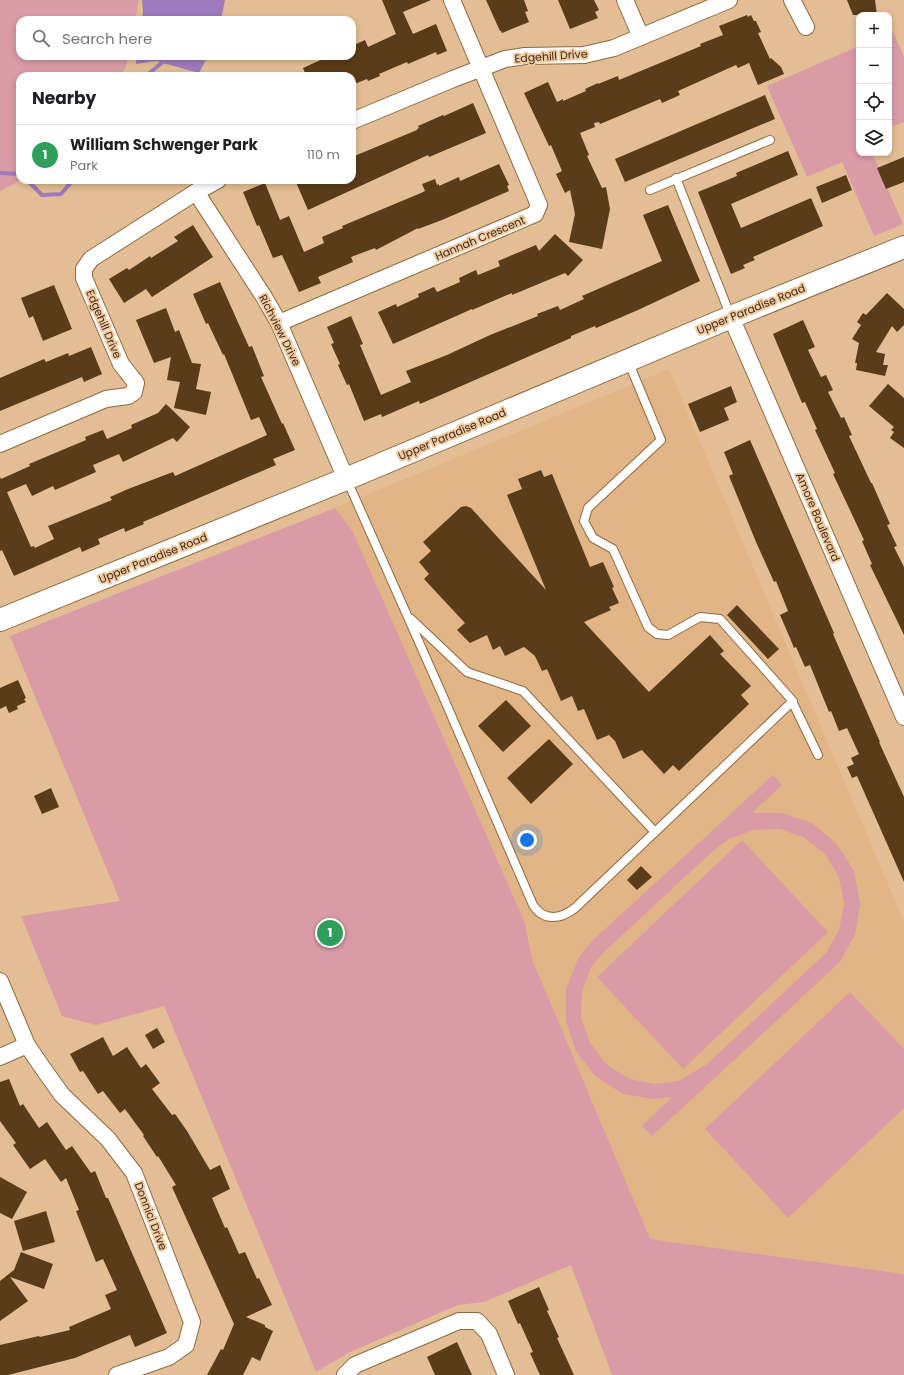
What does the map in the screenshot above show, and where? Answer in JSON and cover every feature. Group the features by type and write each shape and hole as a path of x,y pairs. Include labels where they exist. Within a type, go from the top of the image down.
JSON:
{"main road":[{"name":"Upper Paradise Road","path":"0,620 346,479 731,317 904,247"}],"street":[{"name":"Hannah Crescent","path":"279,323 535,214 539,204 452,0"},
{"path":"625,0 641,37"},
{"name":"Edgehill Drive","path":"356,119 453,79 505,60 525,56 584,55 614,48 729,0"},
{"path":"792,0 806,27"},
{"name":"Edgehill Drive","path":"0,444 106,399 128,396 134,392 136,383 121,364 84,278 84,269 91,259 211,184"},
{"name":"Richview Drive","path":"196,192 264,297 279,323 346,479"},
{"name":"Amore Boulevard","path":"731,317 904,717"},
{"name":"Donnici Drive","path":"0,981 27,1045 62,1095 108,1139 134,1173 192,1322 186,1345 169,1357 116,1375"},
{"path":"0,1057 27,1045"},
{"path":"345,1375 355,1365 459,1320 477,1321 489,1334 506,1375"}],"lane":[{"path":"650,190 770,140"},
{"path":"676,178 731,317"},
{"path":"628,360 661,440 588,508 584,521 593,538 613,549 648,627 658,634 668,635 700,617 720,620 792,702 818,755"},
{"path":"346,479 533,905 545,916 552,918 562,916 570,912 792,702"},
{"path":"407,616 467,672 523,692 655,832"}],"shaded area":[{"path":"0,0 139,0 136,16 16,16 16,60 127,60 126,67 123,72 16,72 16,183 0,191"},
{"path":"142,0 225,0 222,16 142,16"},
{"path":"892,32 904,57 904,122 892,127 892,48"},
{"path":"856,47 856,156 873,156 903,224 874,236 842,162 807,177 767,86"},
{"path":"136,60 206,60 200,72 156,61 136,64"},
{"path":"669,369 904,922 904,1274 650,1239 532,959 525,923 353,532 335,508"},
{"path":"335,508 353,532 525,923 532,959 650,1239 904,1274 904,1375 612,1375 571,1265 484,1302 458,1305 350,1352 316,1372 164,1006 96,1025 62,1016 21,916 120,901 10,636"},
{"path":"773,775 782,785 752,813 782,813 812,823 837,844 854,871 860,904 855,935 839,963 652,1136 642,1126 672,1097 654,1099 623,1094 595,1076 576,1051 566,1021 566,989 579,957 592,941","holes":["780,829 805,838 825,854 839,877 844,904 839,930 826,953 707,1064 679,1081 655,1084 629,1079 606,1064 590,1043 581,1018 582,992 591,967 604,952 713,851 729,839 753,830"]},
{"path":"742,840 828,932 683,1069 597,977"},
{"path":"850,992 904,1049 904,1108 788,1218 705,1129"}],"building":[{"path":"382,0 431,0 403,12 413,34 436,24 447,51 437,55 436,52 408,64 407,62 379,74 380,76 368,81 367,79 356,83 356,72 304,72 303,68 321,60 356,60 356,44 365,40 368,47 396,34"},
{"path":"486,0 524,0 528,11 525,12 529,22 502,33"},
{"path":"558,0 594,0 599,10 595,12 598,18 570,29"},
{"path":"847,0 875,0 877,12 856,12 856,15 853,15"},
{"path":"747,15 748,17 751,15 754,21 756,21 761,32 758,33 770,59 771,58 781,67 784,74 758,85 749,63 738,68 736,65 678,91 680,95 662,103 660,99 600,124 599,122 594,123 595,127 580,133 589,155 587,156 602,188 606,187 610,209 602,249 569,242 575,214 570,190 565,193 556,174 562,171 551,145 549,146 524,93 548,82 557,102 563,99 563,101 586,91 585,89 598,83 618,76 619,80 701,46 700,44 723,35 719,26"},
{"path":"765,95 775,119 625,182 615,159"},
{"path":"473,103 486,133 429,157 428,155 308,210 297,184 356,184 356,155 417,130 419,128 418,126 443,115 444,116"},
{"path":"788,151 798,175 731,204 741,228 811,198 823,226 753,257 755,260 743,265 745,268 731,274 698,192 737,176 736,173"},
{"path":"904,157 904,182 886,189 877,168"},
{"path":"499,164 509,185 507,186 509,191 442,220 418,228 376,250 375,248 351,257 353,262 318,277 321,283 299,292 282,255 273,258 259,225 257,226 243,192 265,184 280,220 289,216 304,252 324,243 322,237 343,228 342,226 425,191 422,184 435,179 437,185 439,184 439,186 459,177 460,181"},
{"path":"846,175 852,190 822,203 816,187"},
{"path":"668,205 700,281 638,310 596,328 595,326 571,336 571,338 420,404 419,401 382,417 381,414 364,421 349,384 347,385 338,365 340,364 331,344 334,343 327,327 351,316 363,344 360,345 381,395 411,382 406,371 538,316 537,314 558,306 560,310 584,299 582,296 662,261 643,215"},
{"path":"193,225 213,257 152,297 146,289 124,303 109,279 127,268 129,270 150,256 151,258 178,241 174,237"},
{"path":"555,234 583,260 568,276 565,273 512,295 512,293 393,344 378,312 396,304 397,307 419,297 418,294 434,287 437,292 460,282 459,278 476,270 478,275 500,266 498,261 536,245 539,251"},
{"path":"220,282 249,347 252,346 264,376 261,377 295,450 273,459 276,465 143,522 144,524 125,532 124,528 98,539 100,544 82,552 80,547 14,576 2,550 0,551 0,477 1,479 30,466 29,464 86,440 85,437 103,430 107,439 132,428 131,425 158,413 166,404 190,427 177,442 173,438 123,462 119,454 93,465 96,472 55,490 53,486 32,496 26,484 7,492 31,547 34,546 35,548 54,539 48,526 112,500 110,497 128,489 173,472 175,476 267,435 259,417 251,420 224,354 223,355 208,323 206,324 193,294"},
{"path":"54,285 72,329 43,341 33,316 29,318 21,298"},
{"path":"887,293 904,309 904,325 897,332 892,326 876,352 885,354 883,365 888,365 885,376 856,370 857,363 855,363 859,343 852,339 861,325 857,322 863,313 866,315"},
{"path":"166,308 175,332 179,330 192,363 201,364 196,389 211,392 206,415 174,408 180,382 167,380 171,357 154,363 136,320"},
{"path":"803,320 815,347 808,350 821,377 826,375 833,390 828,392 841,418 844,417 852,435 849,436 890,524 887,525 897,546 894,547 904,567 904,635 870,565 872,564 862,541 864,540 833,474 835,473 815,430 817,429 805,402 802,403 773,334"},
{"path":"91,347 102,374 84,382 82,377 0,411 0,378 44,359 46,362 68,353 69,356"},
{"path":"888,384 904,398 904,448 890,438 894,432 891,430 894,427 869,406"},
{"path":"731,386 737,402 724,408 729,420 700,432 688,404"},
{"path":"750,440 904,797 904,882 857,776 852,778 847,767 854,764 851,758 859,754 847,728 839,731 831,711 829,712 810,665 805,667 796,647 794,648 780,615 788,611 776,581 774,582 756,542 729,476 733,474 724,452"},
{"path":"541,470 544,477 552,474 590,567 603,562 619,603 609,607 611,610 584,622 649,692 710,635 724,651 720,654 751,686 741,695 749,704 679,771 673,765 664,774 642,750 623,759 615,741 609,735 597,740 584,709 578,711 572,696 561,701 547,669 542,671 535,656 524,647 505,656 500,646 493,650 487,635 470,643 457,630 465,623 424,579 429,574 419,562 431,551 423,542 461,507 466,506 471,508 546,590 507,495 522,489 518,479"},
{"path":"737,605 779,649 768,659 727,615"},
{"path":"18,680 26,698 24,699 26,702 17,706 18,709 9,713 6,706 0,709 0,688"},
{"path":"506,700 531,726 503,752 478,726"},
{"path":"549,739 573,764 531,804 507,778"},
{"path":"51,788 59,807 42,814 34,796"},
{"path":"641,866 652,877 637,890 627,880"},
{"path":"157,1028 165,1042 153,1049 145,1035"},
{"path":"103,1037 113,1056 127,1047 141,1068 146,1064 160,1083 152,1089 172,1115 175,1114 210,1170 220,1165 230,1189 212,1198 225,1228 227,1227 239,1254 245,1252 257,1279 259,1278 272,1305 246,1317 265,1325 265,1327 273,1331 260,1361 252,1357 243,1375 207,1375 221,1349 223,1350 234,1324 172,1187 176,1185 158,1156 157,1157 143,1136 144,1135 125,1109 120,1113 103,1091 98,1094 83,1071 80,1072 70,1054"},
{"path":"9,1079 20,1106 23,1104 39,1128 47,1122 66,1150 72,1146 91,1173 95,1171 167,1333 135,1347 130,1335 75,1358 8,1375 0,1375 0,1345 70,1330 69,1327 111,1309 105,1295 117,1290 103,1259 96,1262 76,1211 79,1210 66,1178 61,1182 45,1159 30,1169 13,1145 16,1143 0,1121 0,1082"},
{"path":"0,1177 27,1192 12,1219 0,1213"},
{"path":"46,1211 55,1242 23,1251 14,1221"},
{"path":"21,1252 53,1264 44,1289 10,1277 28,1301 0,1321 0,1281 14,1270"},
{"path":"539,1287 549,1310 547,1311 559,1337 557,1338 574,1375 540,1375 530,1353 533,1352 508,1301"},
{"path":"457,1342 472,1375 435,1375 427,1357"}],"waterway":[{"path":"151,72 165,60"},
{"path":"0,173 16,174"},
{"path":"31,184 42,195 61,194 70,184"}],"place":[{"name":"William Schwenger Park","path":"330,933"}]}
